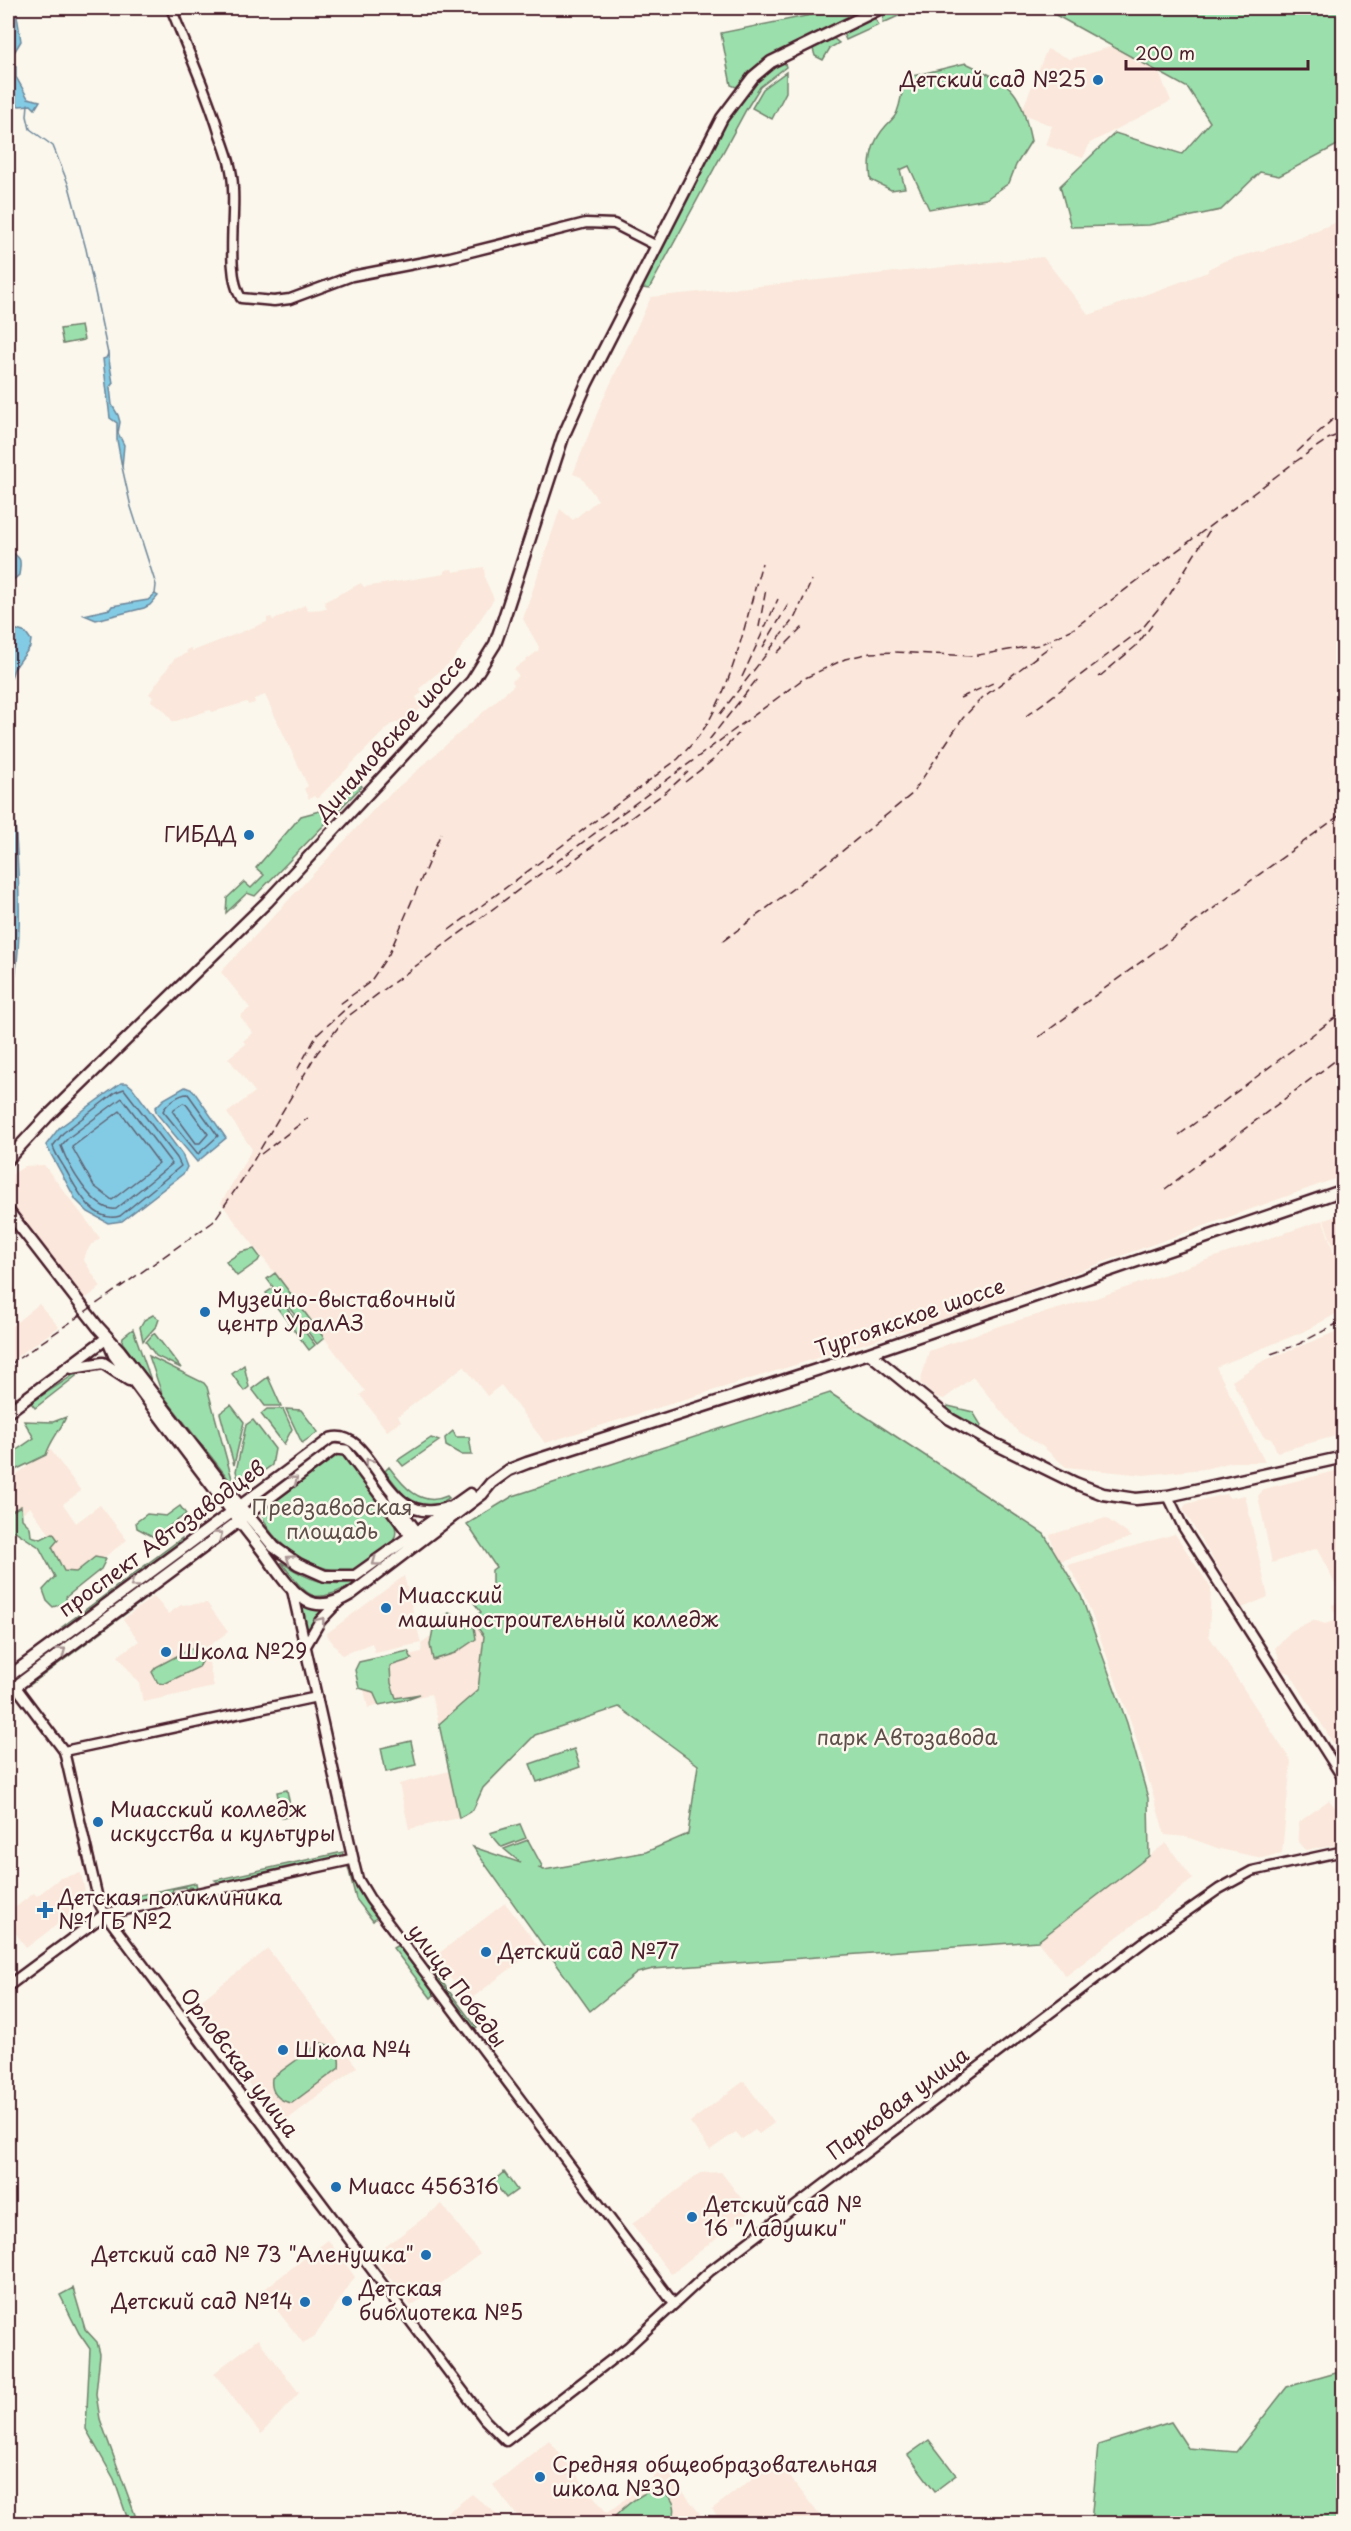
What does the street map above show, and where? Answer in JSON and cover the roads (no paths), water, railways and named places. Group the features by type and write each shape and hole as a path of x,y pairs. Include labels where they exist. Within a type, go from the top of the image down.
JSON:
{"main road":[{"name":"Динамовское шоссе","path":"8,1159 46,1117 267,902 472,681 495,644 563,437 710,137 737,96 753,77 771,62 788,51 881,8"},
{"name":"Тургоякское шоссе","path":"417,1538 456,1504 478,1489 509,1470 538,1459 869,1353 1344,1191"},
{"path":"8,1211 230,1494 239,1513 288,1558 311,1571 336,1577 355,1576 417,1538"},
{"path":"8,1412 107,1338"},
{"path":"107,1338 114,1355 239,1513 292,1588 308,1601 321,1605 340,1600"},
{"path":"869,1353 950,1419 1064,1478 1103,1494 1121,1498 1141,1499 1168,1496 1344,1457"},
{"path":"65,1369 95,1363 103,1364 136,1384"},
{"name":"проспект Автозаводцев","path":"239,1513 331,1438 342,1436 353,1440 393,1493"},
{"name":"проспект Автозаводцев","path":"9,1682 239,1513 335,1449 346,1450 417,1538"},
{"name":"Тургоякское шоссе","path":"417,1538 482,1494 491,1483"},
{"path":"393,1493 397,1506 417,1538"},
{"path":"393,1493 411,1508 425,1512 441,1510 456,1504"},
{"path":"306,1645 320,1621 340,1600 417,1538"},
{"name":"улица Победы","path":"292,1588 353,1859"},
{"path":"8,1986 105,1914 353,1859"}],"street":[{"path":"171,8 201,80 230,164 233,187 234,267 237,292 241,298 274,301 290,299 352,276 450,257 586,223 614,224 657,246"},
{"path":"1168,1496 1183,1527 1344,1780"},
{"name":"Орловская улица","path":"9,1682 64,1751 99,1903 105,1914 485,2420 506,2441"},
{"path":"64,1751 317,1697"},
{"name":"Парковая улица","path":"506,2441 628,2347 710,2271 1114,1963 1219,1889 1252,1871 1344,1851"},
{"name":"улица Победы","path":"353,1859 358,1879 370,1899 674,2304"}],"water":[{"path":"8,8 17,16 21,41 10,59 16,67 16,77 28,98 40,101 35,109 31,105 19,106 8,97"},
{"path":"108,354 113,383 110,387 112,405 118,415 120,422 118,433 124,445 122,467 117,440 117,423 110,418 103,359"},
{"path":"8,549 18,557 20,564 19,575 11,582 8,592"},
{"path":"155,594 158,596 144,608 96,620 84,615 110,609 112,606 148,600"},
{"path":"8,627 26,633 31,640 30,647 14,669 8,686"},
{"path":"8,790 14,805 19,883 19,935 14,987 8,1013"},
{"path":"121,1083 127,1083 132,1087 182,1154 187,1167 184,1173 122,1221 108,1223 88,1212 76,1200 46,1145 59,1128"},
{"path":"185,1087 193,1090 226,1138 197,1162 157,1114 155,1108 164,1099"}],"waterway":[{"path":"28,104 27,116 30,129 53,146 69,186 86,249 108,354"},
{"path":"122,467 131,507 156,585 155,594"},
{"path":"1343,1798 1344,1802"}],"railway":[{"path":"1297,452 1344,409"},
{"path":"8,1366 213,1222 242,1180 317,1053 347,1017 803,679 845,659 870,653 972,656 1039,645 1073,629 1295,462 1328,439 1344,432"},
{"path":"1026,716 1141,630 1170,594 1209,531"},
{"path":"449,930 678,759 696,740 715,709 732,669 762,563"},
{"path":"720,714 795,617 812,580"},
{"path":"759,627 766,589"},
{"path":"742,677 778,599"},
{"path":"763,647 788,605"},
{"path":"1099,677 1136,646 1152,625"},
{"path":"777,653 804,626"},
{"path":"723,941 835,857 912,794 963,718 982,698 1052,645"},
{"path":"709,740 757,679"},
{"path":"960,698 993,683"},
{"path":"685,782 713,760 738,734"},
{"path":"555,874 667,791 688,772"},
{"path":"1039,1037 1344,812"},
{"path":"340,1004 370,982 389,954 441,833"},
{"path":"297,1070 317,1035 351,1004"},
{"path":"1179,1135 1344,1011"},
{"path":"1165,1189 1344,1054"},
{"path":"261,1154 308,1118"},
{"path":"1271,1354 1299,1344 1344,1320"}],"place":[{"name":"Детский сад №25","path":"1098,80"},
{"name":"ГИБДД","path":"249,835"},
{"name":"Музейно-выставочный центр УралАЗ","path":"205,1312"},
{"name":"Миасский машиностроительный колледж","path":"386,1608"},
{"name":"Школа №29","path":"166,1652"},
{"name":"Миасский колледж искусства и культуры","path":"98,1822"},
{"name":"Детская поликлиника №1 ГБ №2","path":"45,1910"},
{"name":"Детский сад №77","path":"486,1952"},
{"name":"Школа №4","path":"283,2050"},
{"name":"Миасс 456316","path":"336,2187"},
{"name":"Детский сад № 16 \"Ладушки\"","path":"692,2217"},
{"name":"Детский сад № 73 \"Аленушка\"","path":"426,2255"},
{"name":"Детская библиотека №5","path":"347,2301"},
{"name":"Детский сад №14","path":"305,2302"},
{"name":"Средняя общеобразовательная школа №30","path":"540,2477"}],"park label":[{"name":"Предзаводская площадь","path":"332,1520"},
{"name":"парк Автозавода","path":"907,1738"}]}
